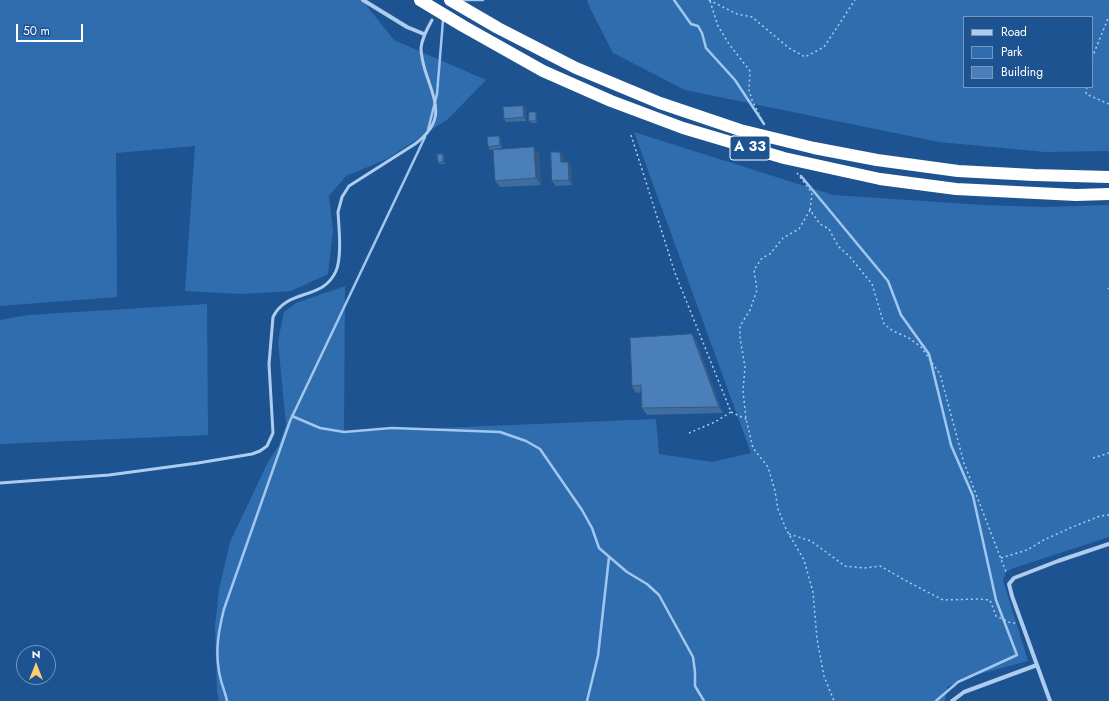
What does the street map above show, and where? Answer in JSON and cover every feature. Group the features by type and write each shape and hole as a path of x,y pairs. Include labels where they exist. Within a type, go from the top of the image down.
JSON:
{"highway":[{"name":"A 33","path":"420,0 543,71 611,101 683,128 784,158 880,179 956,189 1076,195 1109,194"},
{"name":"A 33","path":"450,0 498,28 576,68 660,104 740,130 814,148 878,160 951,170 1034,175 1109,177"}],"street":[{"path":"363,0 407,27 424,34"},
{"path":"1050,701 1009,584 1014,578 1109,544"},
{"path":"952,701 964,692 1037,665"}],"lane":[{"path":"0,483 110,475 198,463 252,454 260,451 266,446 273,433 269,364 273,317 282,304 317,290 325,286 331,280 337,266 338,212 345,190 354,182 422,139 432,128 435,122 436,108 422,58 421,49 424,34 432,20"}],"path":[{"path":"709,0 737,14 752,17 788,48 805,57 824,47 856,0"},
{"path":"709,0 718,26 729,44 750,71 749,90 752,100 764,124"},
{"path":"1093,56 1109,16"},
{"path":"1087,88 1086,94 1109,104"},
{"path":"631,135 675,273 731,412 746,419"},
{"path":"797,173 812,193 810,210 799,230 783,238 770,254 762,258 754,270 757,290 750,310 740,326 740,338 745,367 743,391 746,419 753,448 768,466 778,509 789,534 804,560 811,586 817,639 824,676 834,701"},
{"path":"810,210 820,224 829,229 838,246 850,257 872,284 884,324 894,331 909,338 921,347 940,374 964,463 1006,572"},
{"path":"689,433 715,422 731,412"},
{"path":"1093,458 1109,452"},
{"path":"1001,558 1027,550 1044,540 1100,516 1109,515"},
{"path":"789,534 812,541 845,566 864,568 880,566 943,600 990,600 996,616 1011,623 1022,623"}],"green space":[{"path":"0,0 362,0 394,40 486,80 448,119 387,159 346,176 329,196 333,231 328,274 291,291 243,294 185,291 195,146 116,153 117,297 0,306"},
{"path":"587,0 1109,0 1109,151 1045,152 939,142 685,90 613,53"},
{"path":"634,132 833,195 983,205 1045,207 1109,205 1109,537 1014,568 1006,572 1003,580 1028,661 968,677 947,687 945,701 219,701 217,691 215,626 219,590 230,542 268,462 279,445 286,425 278,341 284,312 296,303 345,286 344,432 656,419 659,454 712,462 751,453"},
{"path":"207,304 208,435 0,444 0,320 28,315"}],"building":[{"path":"523,106 524,117 504,119 503,107"},
{"path":"529,112 536,112 536,121 529,121"},
{"path":"499,136 500,145 488,147 487,137"},
{"path":"534,147 536,178 495,181 493,150"},
{"path":"551,152 560,152 561,162 568,162 569,180 552,181"},
{"path":"437,154 443,154 443,162 438,162"},
{"path":"692,334 719,407 642,408 641,385 632,386 630,338"}],"waterway":[{"path":"463,0 483,0"},
{"path":"674,0 691,24 698,26 702,33 706,48 735,80 764,124"},
{"path":"428,130 437,94 443,20"},
{"path":"227,701 220,675 217,655 219,632 224,609 290,421 425,137"},
{"path":"801,176 888,281 901,315 929,354 951,445 973,496 996,600 1017,655 958,682 936,701"},
{"path":"292,416 320,428 344,432 392,428 500,432 526,441 540,449 582,510 592,528 599,548 627,572 647,584 659,595 693,657 695,686 704,701"},
{"path":"587,701 598,656 609,557"}]}
